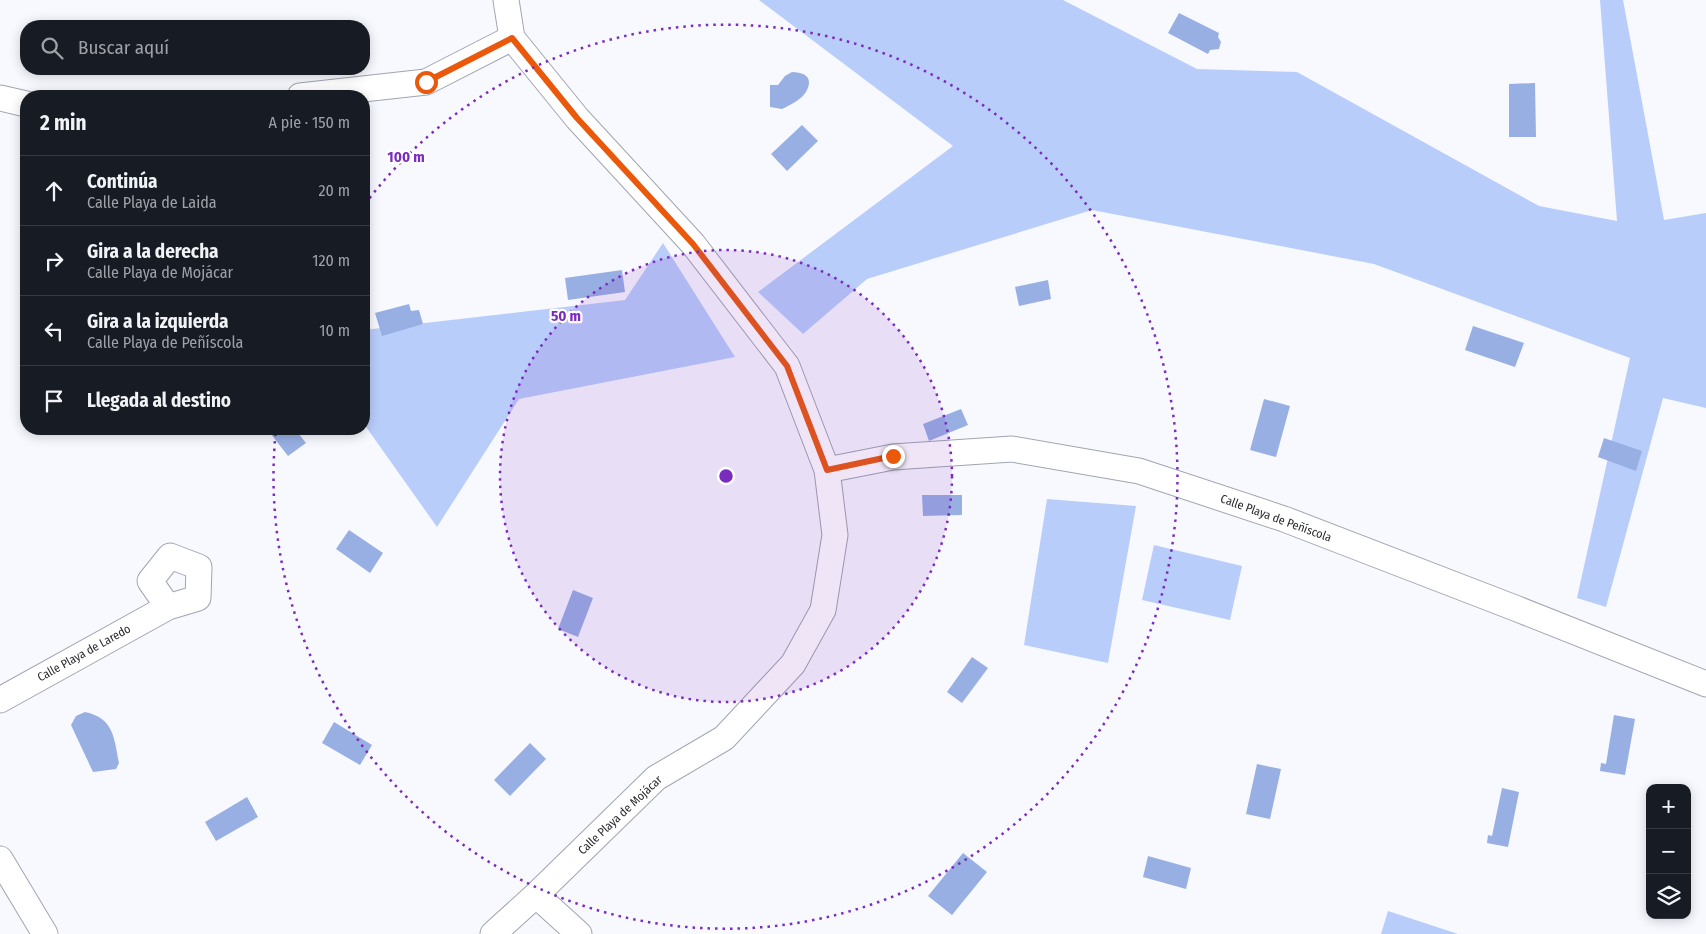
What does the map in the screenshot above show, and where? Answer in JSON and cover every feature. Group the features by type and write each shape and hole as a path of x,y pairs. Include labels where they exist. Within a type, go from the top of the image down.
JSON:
{"street":[{"path":"354,90 426,82 512,38 506,0"},
{"name":"Calle Playa de Mojácar","path":"493,934 536,895 656,778 724,738 793,664 823,610 835,535 827,470 787,366 693,244 577,118 512,38"},
{"path":"0,98 20,103"},
{"name":"Calle Playa de Peñíscola","path":"827,470 893,456 1012,450 1139,471 1284,519 1706,684"},
{"name":"Calle Playa de Laredo","path":"0,700 168,607"},
{"path":"0,858 45,934"},
{"path":"536,895 579,934"}],"shaded area":[{"path":"759,0 1063,0 1197,69 1297,72 1539,206 1617,221 1600,0 1623,0 1664,220 1706,213 1706,408 1663,398 1606,607 1577,598 1630,358 1374,264 1092,210 867,279 803,334 758,292 953,146"},
{"path":"1179,13 1219,33 1218,37 1221,42 1219,49 1210,50 1208,54 1168,33"},
{"path":"792,72 801,73 807,77 809,83 806,92 798,100 782,109 770,107 770,85 778,85 785,76"},
{"path":"1535,83 1536,137 1509,137 1509,84"},
{"path":"802,125 818,141 787,171 771,154"},
{"path":"663,243 735,357 519,399 437,527 370,432 370,329 625,300"},
{"path":"622,270 625,292 568,300 565,278"},
{"path":"1048,280 1051,299 1019,306 1015,287"},
{"path":"409,304 411,311 419,310 423,324 382,336 375,313"},
{"path":"1473,326 1524,343 1515,367 1465,350"},
{"path":"1264,399 1290,406 1276,457 1250,450"},
{"path":"961,409 968,425 929,441 923,424"},
{"path":"272,435 300,435 306,443 288,456"},
{"path":"1604,438 1642,451 1636,471 1598,457"},
{"path":"922,495 962,495 962,515 923,516"},
{"path":"1047,499 1136,506 1108,663 1024,645"},
{"path":"349,530 383,553 370,573 336,549"},
{"path":"1154,545 1242,566 1230,620 1142,600"},
{"path":"573,590 593,598 578,637 558,629"},
{"path":"972,657 988,668 962,703 947,692"},
{"path":"85,712 102,719 111,730 119,763 116,769 93,772 71,725 76,716"},
{"path":"1614,715 1635,719 1625,775 1600,771 1601,763 1606,764"},
{"path":"334,722 372,745 360,765 322,743"},
{"path":"530,743 546,759 510,796 494,780"},
{"path":"1257,764 1281,769 1270,819 1246,814"},
{"path":"1502,788 1519,792 1508,847 1487,843 1488,835 1492,836"},
{"path":"247,797 258,817 216,841 205,822"},
{"path":"963,853 987,872 952,915 928,896"},
{"path":"1148,856 1191,868 1186,889 1143,877"},
{"path":"1388,911 1458,934 1381,934"}],"route":[{"path":"426,82 512,38 577,118 693,244 787,366 827,470 893,456"}]}
